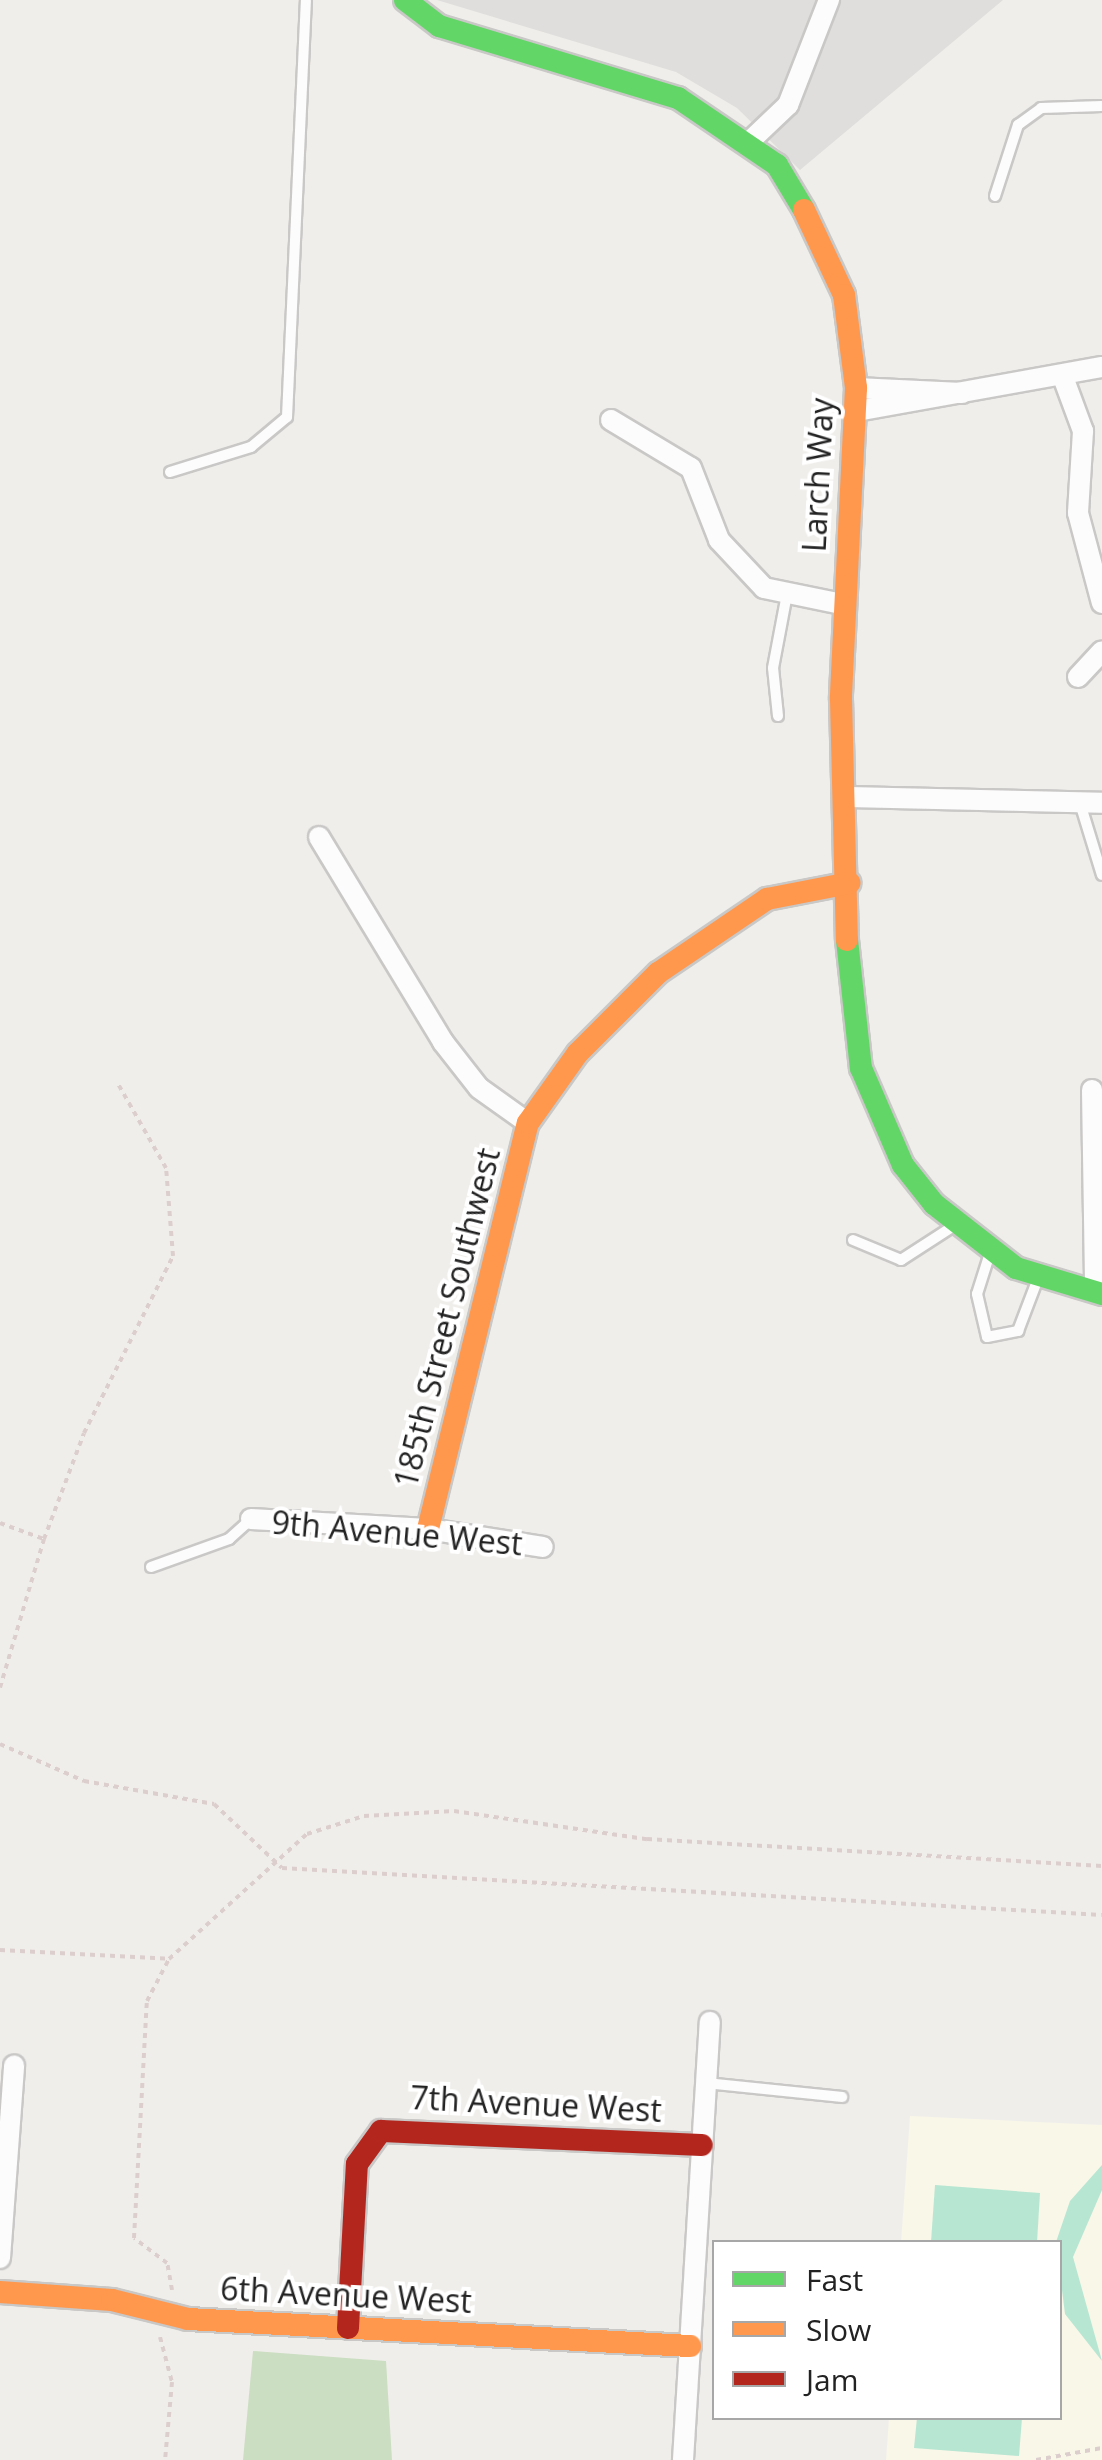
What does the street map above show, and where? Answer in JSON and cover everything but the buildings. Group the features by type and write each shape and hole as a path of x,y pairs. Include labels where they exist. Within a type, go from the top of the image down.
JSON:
{"street":[{"name":"Larch Way","path":"405,0 439,26 678,98 777,165 844,295 856,400 842,604 850,1000 861,1068 903,1166 956,1224 990,1252 1039,1275 1098,1293"},
{"path":"748,142 788,105 828,0"},
{"path":"856,400 962,394 1102,367"},
{"path":"1063,376 1082,431 1078,513 1102,603"},
{"path":"610,420 691,468 719,540 764,588 842,604"},
{"path":"1078,677 1102,651"},
{"path":"847,797 1102,803"},
{"path":"319,837 443,1042 479,1088 528,1123 578,1054 658,974 767,899 849,883"},
{"path":"1092,1090 1098,1293"},
{"name":"185th Street Southwest","path":"428,1529 528,1123"},
{"name":"9th Avenue West","path":"251,1519 428,1529 544,1547"},
{"path":"684,2460 710,2022"},
{"path":"0,2258 14,2066"},
{"name":"7th Avenue West","path":"348,2328 357,2164 369,2139 396,2129 702,2145"},
{"name":"6th Avenue West","path":"0,2292 166,2314 690,2346"}],"lane":[{"path":"170,472 251,446 288,416 306,0"},
{"path":"995,196 1018,125 1041,108 1102,106"},
{"path":"778,716 773,668 787,593"},
{"path":"1080,802 1102,875"},
{"path":"853,1240 901,1260 956,1224"},
{"path":"990,1252 977,1294 987,1337 1018,1330 1039,1275"},
{"path":"151,1567 229,1539 251,1519"},
{"path":"706,2083 842,2096"}],"path":[{"path":"0,1688 44,1539 84,1433 174,1256 166,1168 118,1084"},
{"path":"0,1523 44,1539"},
{"path":"0,1744 84,1781 214,1804 273,1861 1102,1915"},
{"path":"164,2460 166,2314 175,2280 134,2238 146,2001 169,1958 307,1834 364,1816 454,1811 647,1839 1102,1866"},
{"path":"0,1950 169,1958"},
{"path":"1036,2460 1102,2448"}],"shaded area":[{"path":"437,0 1003,0 800,170 737,108 676,72"},
{"path":"910,2116 1102,2125 1102,2460 886,2460 889,2420 1062,2420 1062,2240 901,2240"}],"green space":[{"path":"1102,2165 1102,2190 1073,2257 1102,2361 1065,2314 1062,2240 1057,2240 1070,2201"},
{"path":"935,2185 1040,2193 1037,2240 931,2240"},
{"path":"253,2351 386,2361 392,2460 243,2460"},
{"path":"917,2420 1022,2420 1019,2456 914,2448"}],"traffic: fast":[{"path":"405,0 439,26 678,98 777,165 804,210"},
{"path":"847,940 861,1068 903,1165 934,1204 1016,1268 1102,1294"}],"traffic: slow":[{"path":"804,210 844,295 856,388 841,699 847,940"},
{"path":"428,1529 528,1123 578,1053 658,973 767,899 849,883"},
{"path":"0,2292 112,2300 188,2319 690,2346"}],"traffic: jam":[{"path":"348,2328 357,2164 381,2131 702,2145"}]}
